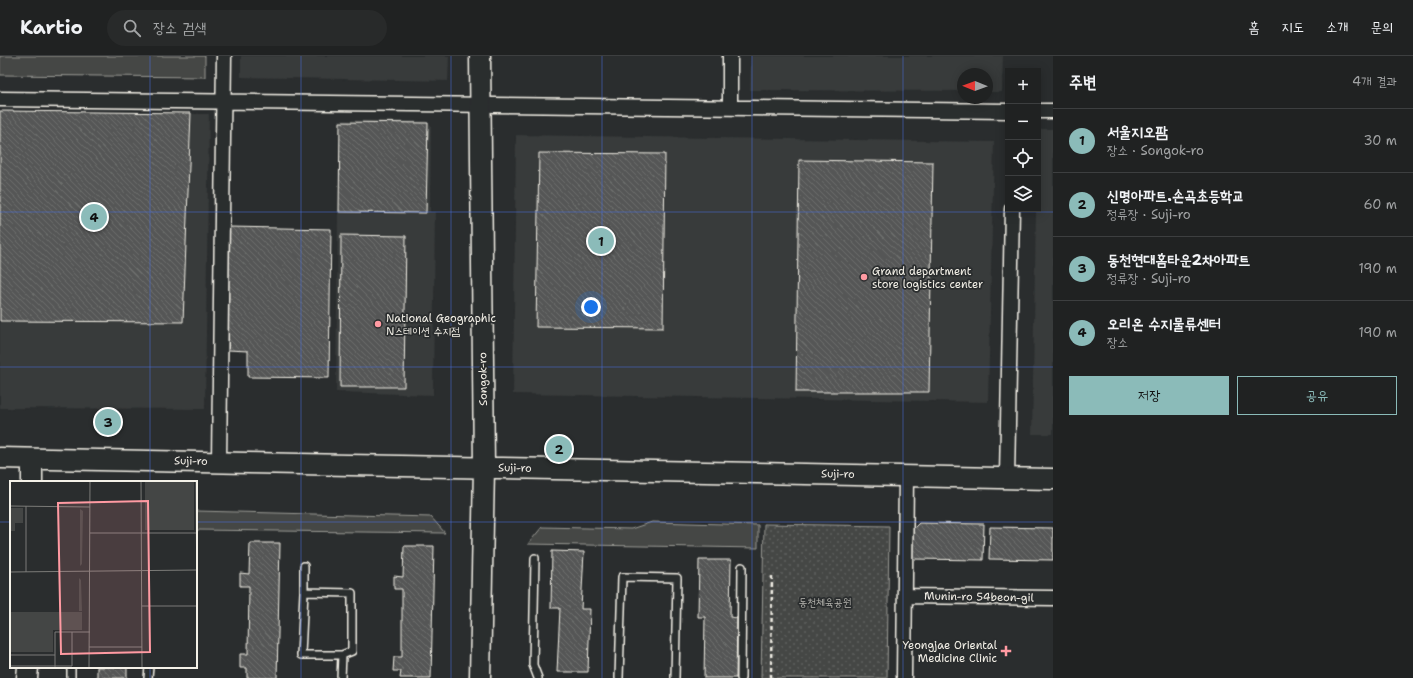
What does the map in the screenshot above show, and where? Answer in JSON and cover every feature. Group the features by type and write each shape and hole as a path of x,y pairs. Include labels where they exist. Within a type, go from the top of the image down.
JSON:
{"main road":[{"name":"Songok-ro","path":"480,56 484,468 480,678"},
{"name":"Suji-ro","path":"0,458 219,461 484,468 1053,479"},
{"path":"32,459 32,481"},
{"path":"27,678 28,668"}],"street":[{"path":"219,461 224,56"},
{"path":"730,56 730,108"},
{"path":"0,99 1005,111"},
{"path":"1041,111 1053,111"},
{"path":"1007,478 1012,212"},
{"path":"904,678 906,475"},
{"name":"Munin-ro 54beon-gil","path":"905,596 1053,598"}],"lane":[{"path":"535,558 533,665 538,678"},
{"path":"304,566 301,655 342,654 352,651 352,593 304,592"},
{"path":"741,678 742,567"},
{"path":"619,678 622,577 677,578 675,678"},
{"path":"341,678 342,654"},
{"path":"148,678 149,668"}],"path":[{"path":"771,678 772,575"}],"shaded area":[{"path":"241,56 449,56 448,81 241,77"},
{"path":"751,56 1003,56 1002,92 993,92 993,68 957,68 957,91 750,90"},
{"path":"0,113 209,114 205,409 0,408"},
{"path":"339,120 426,121 431,125 430,212 435,212 433,395 336,392"},
{"path":"1041,129 1053,129 1053,434 1032,434 1036,212 1041,212"},
{"path":"516,135 994,142 988,402 513,394"}],"green space":[{"path":"0,56 205,56 205,77 0,75"},
{"path":"197,511 431,517 445,533 197,530"},
{"path":"652,522 758,525 758,548 528,544 542,527 631,529"},
{"name":"동천체육공원","path":"764,524 889,526 887,678 761,678"}],"building":[{"path":"0,111 191,113 183,322 0,321"},
{"path":"340,122 428,123 426,213 339,212"},
{"path":"539,153 665,154 663,328 536,327"},
{"name":"Grand department store logistics center","path":"799,160 933,162 929,392 796,392"},
{"path":"229,227 331,229 329,378 248,377 248,351 228,350"},
{"path":"341,235 406,236 404,387 340,387"},
{"path":"919,523 984,524 983,560 912,559 912,530"},
{"path":"990,527 1053,528 1053,560 989,559"},
{"path":"250,543 280,543 277,678 247,678 247,668 240,668 240,654 248,654 249,586 240,586 240,573 249,574"},
{"path":"404,546 434,546 431,678 400,678 401,671 393,671 394,657 402,657 402,589 394,589 394,576 403,577"},
{"path":"552,551 584,552 581,609 590,609 588,672 557,672 560,608 551,608"},
{"path":"699,560 731,560 730,617 737,618 736,678 704,678 705,617 698,617"},
{"path":"97,668 127,668 127,678 97,678"}],"place":[{"name":"오리온 수지물류센터","path":"94,217"},
{"name":"서울지오팜","path":"601,241"},
{"name":"Grand department store logistics center","path":"864,277"},
{"name":"National Geographic N스테이션 수지점","path":"378,324"},
{"name":"동천현대홈타운2차아파트","path":"108,422"},
{"name":"신명아파트.손곡초등학교","path":"559,449"},
{"name":"Yeongjae Oriental Medicine Clinic","path":"1006,651"}]}
